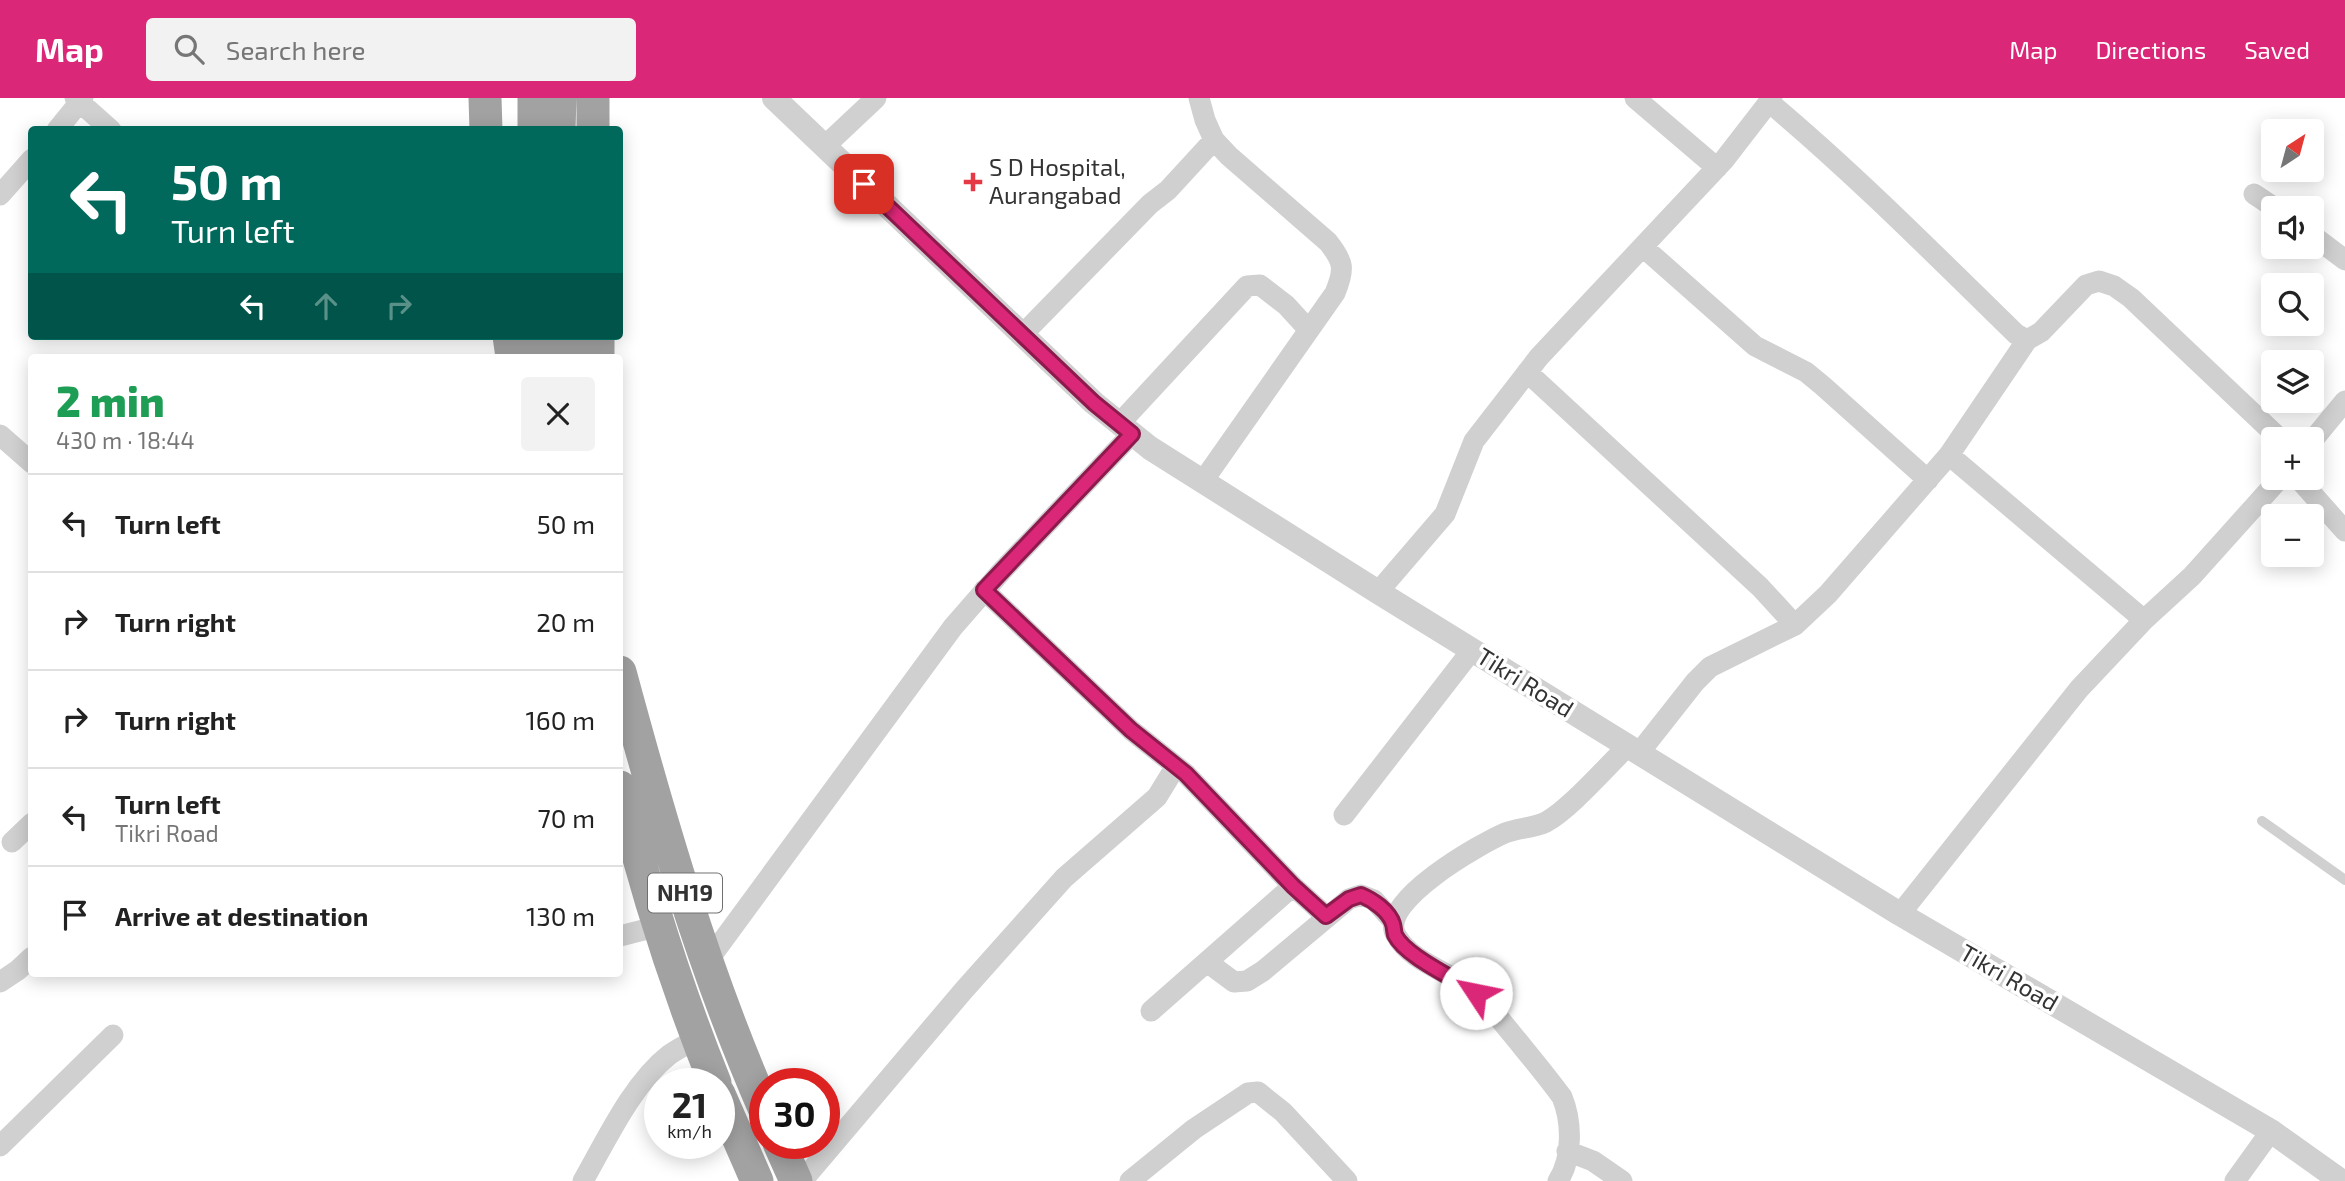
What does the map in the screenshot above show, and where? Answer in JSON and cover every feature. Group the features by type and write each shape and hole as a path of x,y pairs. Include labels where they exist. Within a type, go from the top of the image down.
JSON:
{"highway":[{"path":"485,98 486,126"},
{"path":"534,98 534,126"},
{"path":"559,126 560,98"},
{"path":"593,98 593,126"},
{"name":"NH19","path":"623,682 650,783 707,962 749,1069"},
{"name":"NH19","path":"623,799 659,926 709,1068"},
{"path":"735,1131 757,1181"},
{"path":"786,1159 796,1181"}],"street":[{"name":"Tikri Road","path":"774,98 1094,403 1126,429 1378,592 1900,914 2271,1131 2341,1181"},
{"path":"825,146 876,98"},
{"path":"1199,98 1214,140 1328,242 1339,256 1343,275 1335,293 1203,481"},
{"path":"1634,98 1717,169"},
{"path":"60,126 79,99 107,126"},
{"path":"1378,592 1445,514 1474,441 1527,372 1717,169 1771,100 1899,218 2016,334 2027,340"},
{"path":"1023,334 1150,204 1168,190 1214,140"},
{"path":"0,195 28,164"},
{"path":"2254,194 2261,199"},
{"path":"2324,244 2345,260"},
{"path":"1643,247 1755,346 1806,372 1928,480"},
{"path":"1393,921 1398,911 1430,878 1451,864 1489,840 1544,823 1559,813 1634,749 1710,667 1795,625 1837,584 1949,455 2027,340 2040,332 2086,285 2099,281 2114,286 2131,298 2267,427"},
{"path":"707,962 953,627 1247,286 1260,285 1286,305 1308,329"},
{"path":"1527,372 1760,587 1795,625"},
{"path":"2324,427 2345,401"},
{"path":"4,446 28,461"},
{"path":"1949,455 2144,620"},
{"path":"1900,914 2052,720 2144,620 2192,576 2269,490"},
{"path":"2309,490 2345,531"},
{"path":"984,590 1131,730 1206,794 1293,886 1326,916"},
{"path":"1344,815 1472,650"},
{"path":"802,1181 964,990 1064,878 1157,797 1176,766"},
{"path":"12,842 28,826"},
{"path":"1151,1011 1293,886"},
{"path":"1207,962 1234,982 1247,981 1263,971 1349,899 1361,895 1374,900 1393,921 1395,934 1404,944 1420,958 1476,993 1562,1097 1568,1111 1567,1151 1558,1181"},
{"path":"623,935 659,926"},
{"path":"0,982 28,961"},
{"path":"0,1146 113,1035"},
{"path":"583,1181 645,1080 668,1055 697,1038"},
{"path":"1130,1181 1203,1122 1248,1093 1258,1092 1283,1112 1347,1181"},
{"path":"2235,1181 2271,1131"},
{"path":"1567,1151 1593,1161 1622,1181"}],"lane":[{"path":"2262,821 2345,880"}],"place":[{"name":"S D Hospital, Aurangabad","path":"973,182"}],"route":[{"path":"864,184 1094,403 1132,434 984,590 1131,730 1186,774 1293,886 1326,916 1349,899 1361,895 1374,900 1393,921 1395,934 1404,944 1420,958 1476,993"}]}
